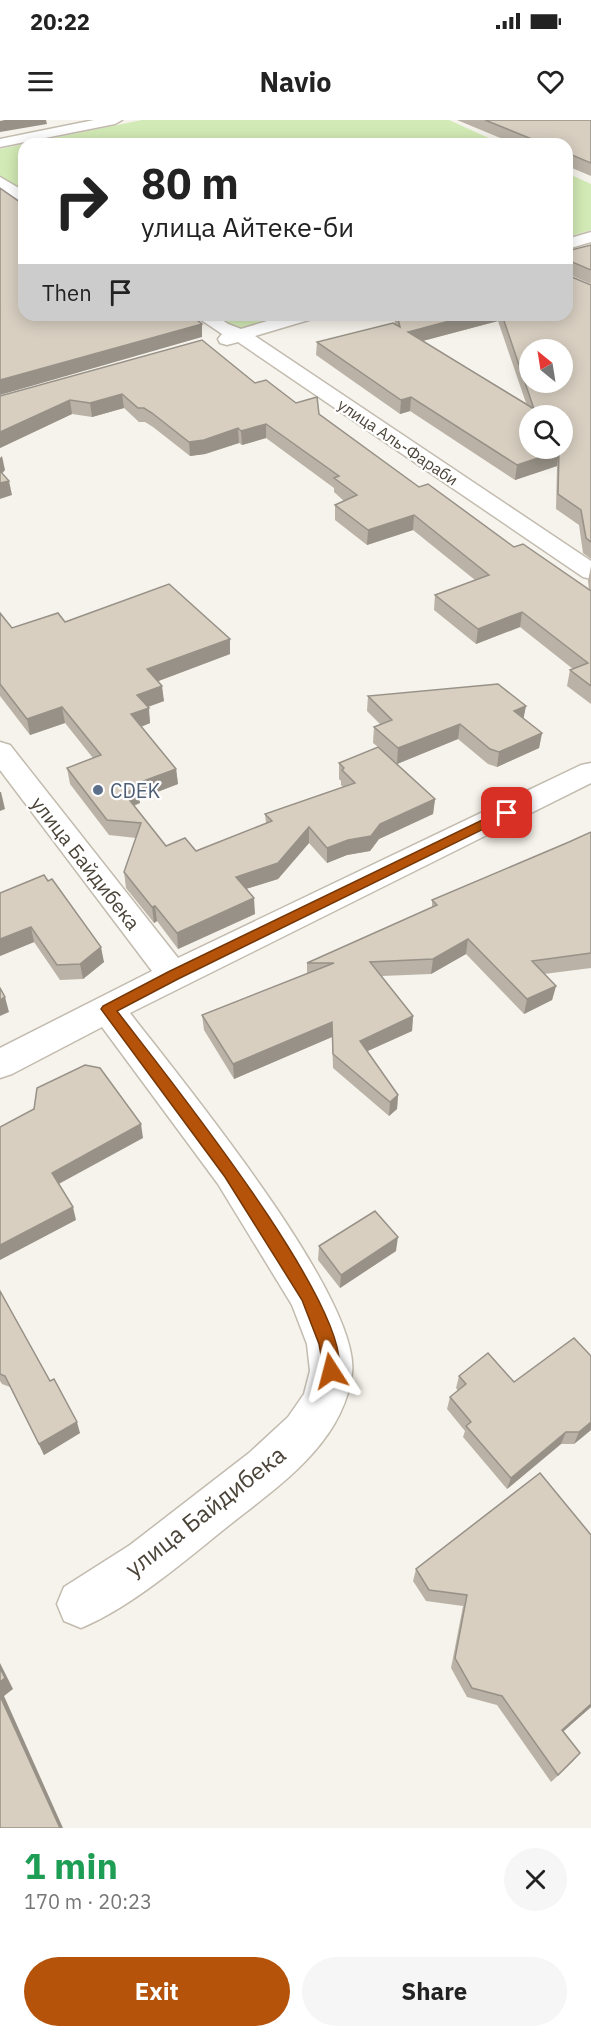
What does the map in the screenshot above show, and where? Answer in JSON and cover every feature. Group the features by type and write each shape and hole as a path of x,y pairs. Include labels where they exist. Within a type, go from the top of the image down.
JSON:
{"street":[{"path":"25,138 115,120"},
{"path":"0,143 18,139"},
{"path":"0,182 18,194"},
{"path":"573,242 591,237"},
{"name":"улица Аль-Фараби","path":"212,321 222,328 241,335 591,572"},
{"path":"206,344 286,321"},
{"name":"улица Байдибека","path":"0,751 173,975"},
{"path":"0,1064 173,975 591,772"},
{"name":"улица Байдибека","path":"81,1604 146,1561 265,1470 303,1431 323,1403 331,1371 328,1344 309,1296 231,1173 108,1009"}],"green space":[{"path":"142,120 449,120 489,138 54,138"},
{"path":"18,145 18,188 0,176 0,149"},
{"path":"573,176 591,184 591,230 573,235"},
{"path":"223,321 269,321 237,330"}],"building":[{"path":"485,120 591,120 591,163 573,156 573,138 529,138"},
{"path":"0,188 18,201 18,321 198,321 202,324 0,380"},
{"path":"591,245 591,270 573,262 573,250"},
{"path":"573,278 591,285 591,542 586,538 581,510 558,494 559,459 573,459 573,405 533,405 529,393 573,393 573,339 519,339 519,365 504,321 573,321"},
{"path":"398,321 449,321 408,332 527,405 519,405 519,459 535,459 517,465 411,397 401,400 317,342 393,323 400,327"},
{"path":"202,340 255,383 266,380 296,403 317,397 319,414 419,487 428,484 514,547 523,544 591,591 591,686 570,670 588,663 522,612 478,629 435,595 489,575 414,515 368,530 335,505 357,495 334,478 339,476 266,424 241,431 238,428 204,440 189,442 152,413 144,408 138,408 122,394 90,403 70,400 0,432 0,396"},
{"path":"0,471 9,481 0,483"},
{"path":"169,584 230,639 147,669 162,686 137,695 149,708 131,714 176,769 135,784 138,788 124,793 166,846 185,838 196,851 272,821 265,814 355,783 342,770 344,768 339,763 378,747 435,799 380,824 371,836 348,840 327,848 309,827 278,863 236,877 254,898 177,933 155,906 152,907 124,872 141,823 107,820 67,768 101,755 62,707 27,719 0,684 0,613 12,628 58,613 65,622"},
{"path":"498,684 526,706 514,711 542,733 499,752 490,749 460,724 398,748 374,727 392,720 368,696"},
{"path":"591,832 591,953 532,961 556,986 527,999 468,939 433,959 370,962 413,1016 360,1041 398,1095 390,1102 333,1054 332,1022 233,1064 202,1015 334,963 307,963 437,905 432,900"},
{"path":"44,875 48,881 52,879 101,947 80,964 57,965 31,927 0,939 0,893"},
{"path":"0,988 5,997 0,1000"},
{"path":"85,1065 100,1068 141,1124 52,1173 73,1207 0,1245 0,1127 34,1109 37,1088"},
{"path":"375,1211 398,1237 341,1275 319,1246"},
{"path":"0,1291 50,1381 54,1379 77,1422 39,1444 5,1376 0,1374"},
{"path":"574,1338 591,1356 591,1422 579,1432 566,1432 511,1478 466,1426 471,1422 450,1397 466,1384 459,1376 488,1353 514,1382"},
{"path":"540,1473 591,1535 591,1704 562,1730 580,1753 558,1775 502,1696 472,1688 455,1658 467,1595 429,1590 416,1569"},
{"path":"0,1668 5,1678 0,1682"},
{"path":"0,1696 60,1828 0,1828"}],"place":[{"name":"CDEK","path":"98,790"}],"route":[{"path":"331,1371 328,1344 309,1296 231,1173 108,1009 173,975 507,813"}]}
